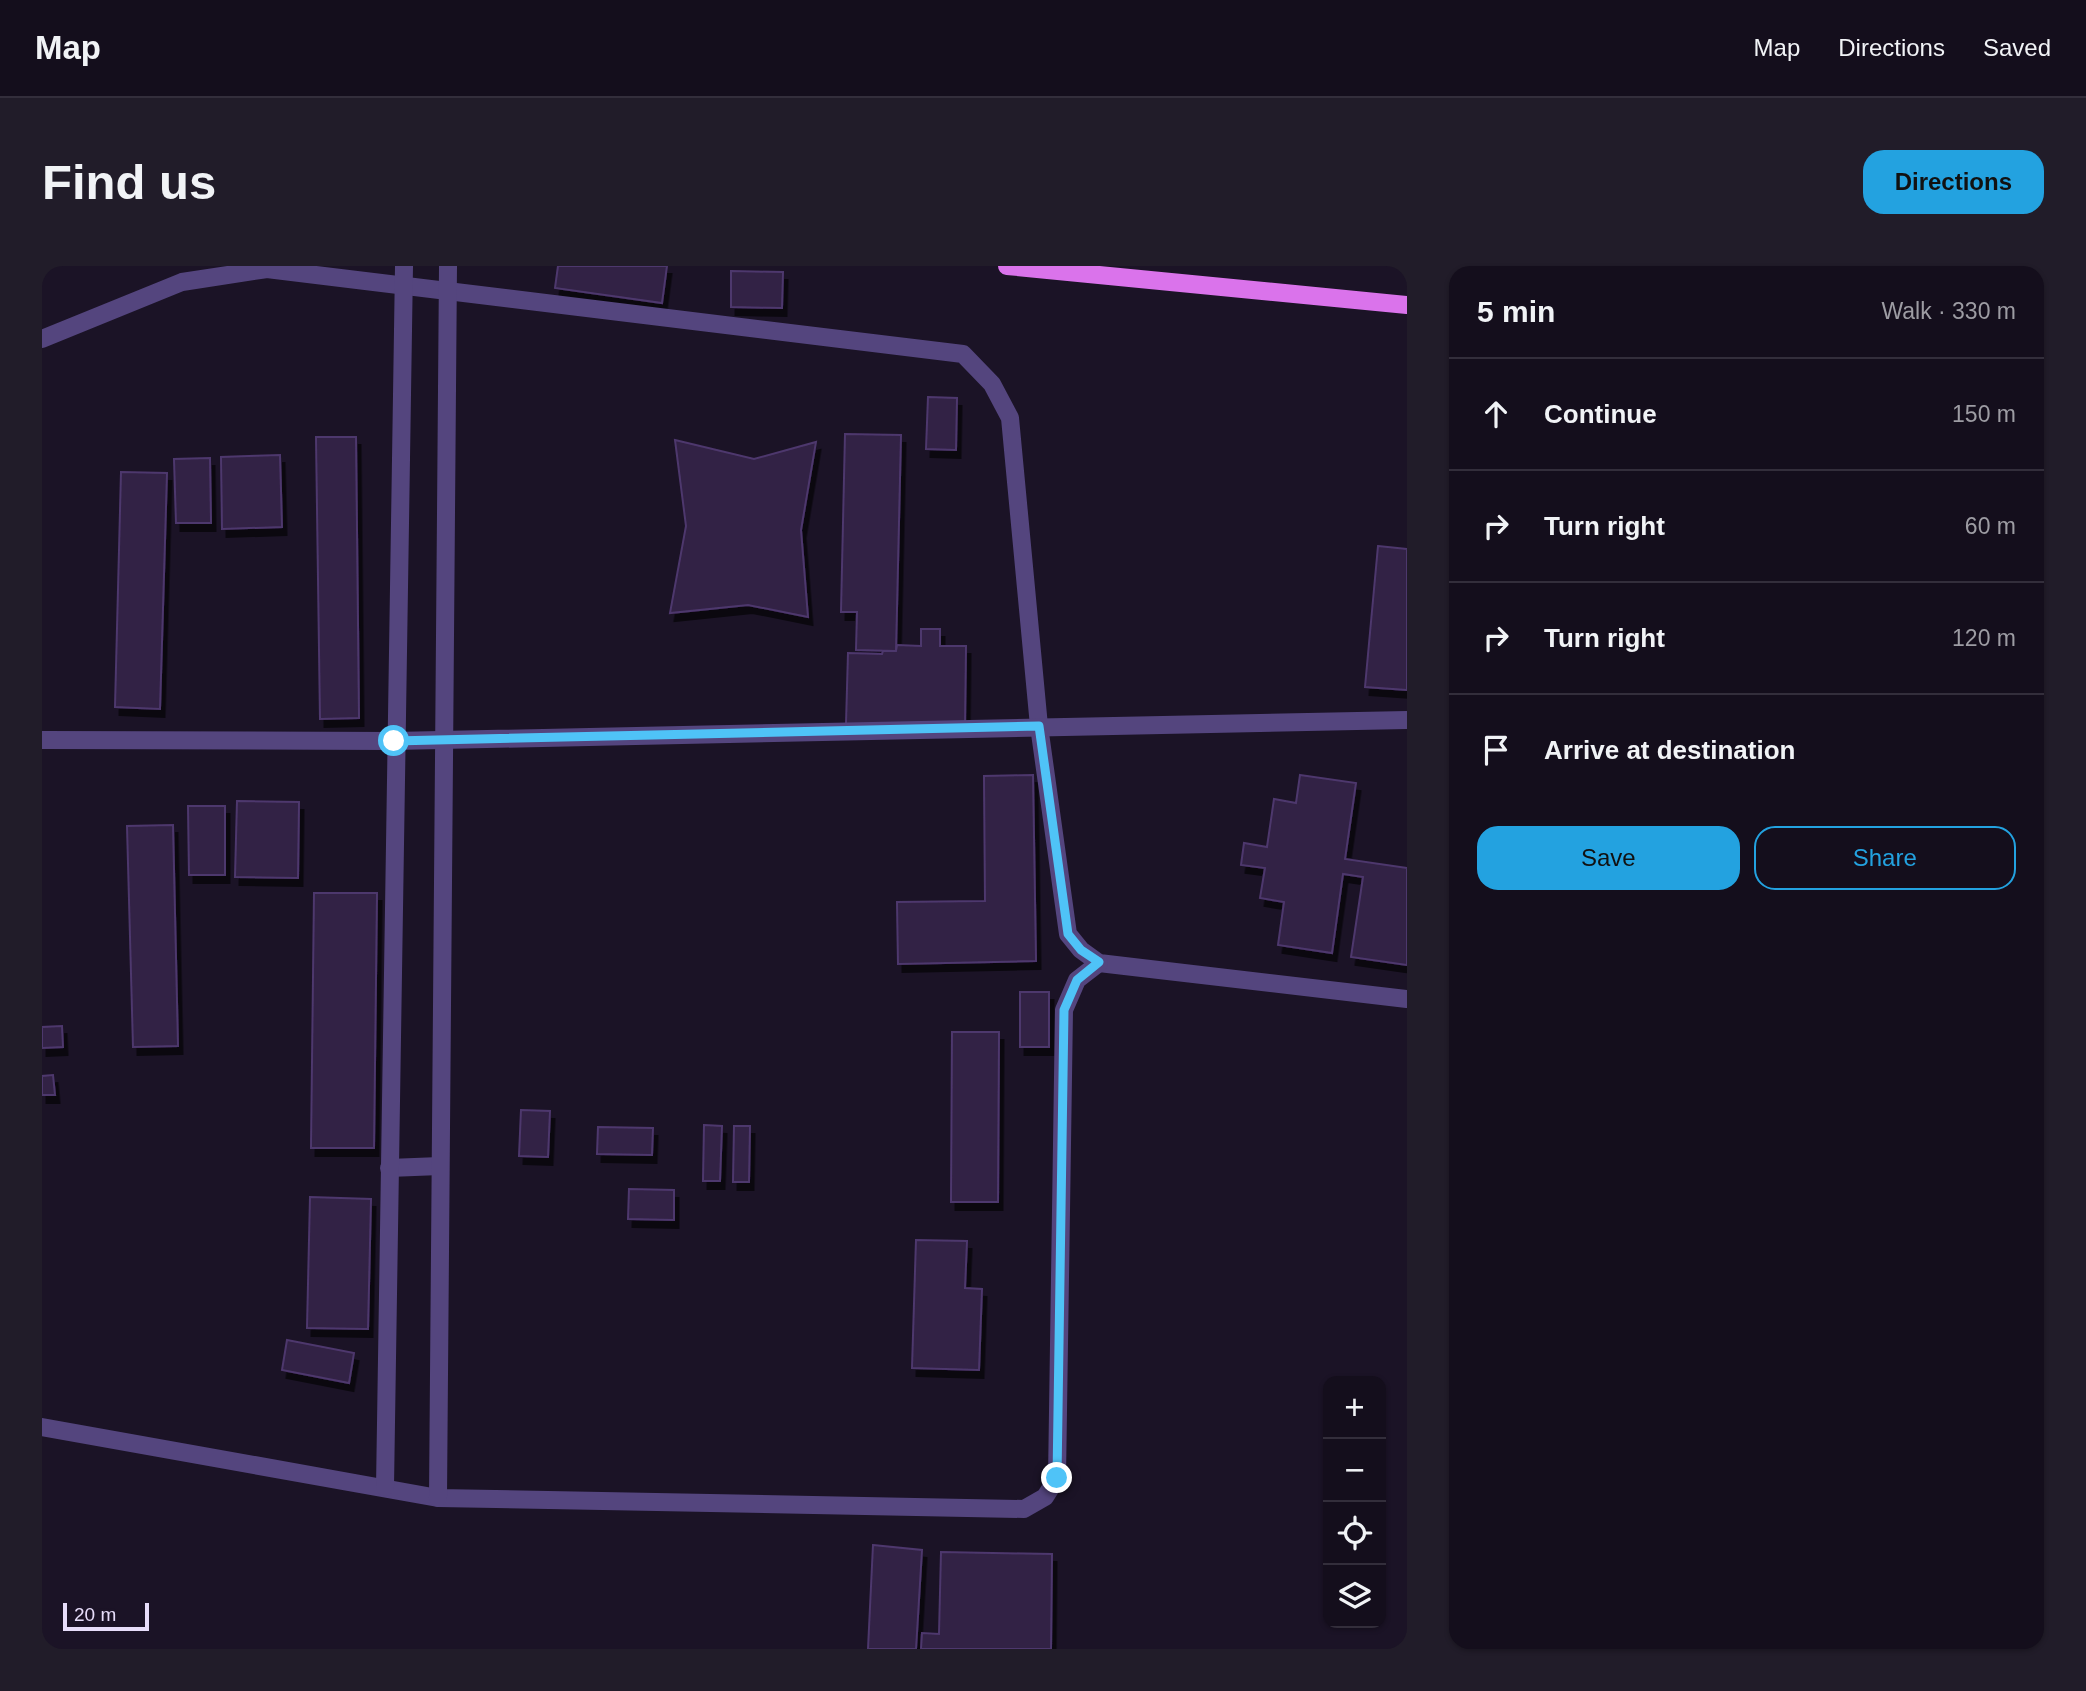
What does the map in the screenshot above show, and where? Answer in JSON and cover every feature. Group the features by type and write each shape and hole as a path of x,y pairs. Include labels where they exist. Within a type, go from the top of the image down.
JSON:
{"main road":[{"path":"1007,266 1407,305"}],"street":[{"path":"385,1487 394,741 404,266"},
{"path":"438,1498 447,266"},
{"path":"42,339 182,282 267,269 963,354 992,384 1010,418 1039,726 1068,934 1081,950 1099,962 1407,999"},
{"path":"42,740 394,741 1407,720"},
{"path":"42,1427 438,1498 1024,1509 1045,1497 1057,1478 1064,1010 1077,980 1099,962"},
{"path":"389,1168 440,1166"}],"building":[{"path":"558,266 667,266 662,303 555,288"},
{"path":"731,271 783,272 782,308 731,307"},
{"path":"928,397 957,398 956,450 926,449"},
{"path":"845,434 901,435 896,651 856,650 857,612 841,612"},
{"path":"316,437 356,437 359,718 320,719"},
{"path":"675,440 754,459 816,442 801,530 808,617 748,605 670,613 686,526"},
{"path":"280,455 282,527 222,529 221,457"},
{"path":"210,458 211,523 176,523 174,459"},
{"path":"121,472 167,473 160,709 115,707"},
{"path":"1378,546 1407,549 1407,690 1365,687"},
{"path":"921,629 940,629 940,646 966,646 965,726 846,724 848,653 882,654 883,651 896,651 897,645 921,646"},
{"path":"1033,775 1036,961 898,964 897,902 985,901 984,776"},
{"path":"1300,775 1356,783 1345,859 1407,868 1407,965 1351,957 1363,877 1343,874 1332,953 1278,945 1284,902 1260,898 1265,868 1241,865 1244,843 1267,847 1274,799 1296,803"},
{"path":"237,801 299,802 298,878 235,877"},
{"path":"188,806 225,806 225,875 189,875"},
{"path":"173,825 178,1046 133,1047 127,826"},
{"path":"314,893 377,893 374,1148 311,1148"},
{"path":"1020,992 1049,992 1049,1047 1020,1047"},
{"path":"62,1026 63,1047 42,1048 42,1027"},
{"path":"952,1032 999,1032 998,1202 951,1202"},
{"path":"53,1075 55,1095 42,1095 42,1076"},
{"path":"521,1110 550,1111 548,1157 519,1156"},
{"path":"704,1125 722,1126 720,1181 703,1181"},
{"path":"734,1126 750,1126 749,1182 733,1182"},
{"path":"598,1127 653,1128 652,1155 597,1154"},
{"path":"629,1189 674,1190 674,1220 628,1219"},
{"path":"310,1197 371,1199 368,1329 307,1328"},
{"path":"916,1240 967,1241 965,1288 982,1289 979,1370 912,1368"},
{"path":"287,1340 354,1353 349,1383 282,1370"},
{"path":"873,1545 922,1550 916,1649 868,1649"},
{"path":"941,1552 1052,1554 1051,1649 921,1649 922,1633 939,1634"}],"route":[{"path":"394,741 1039,726 1068,934 1081,950 1099,962 1077,980 1068,994 1064,1010 1057,1478"}]}
